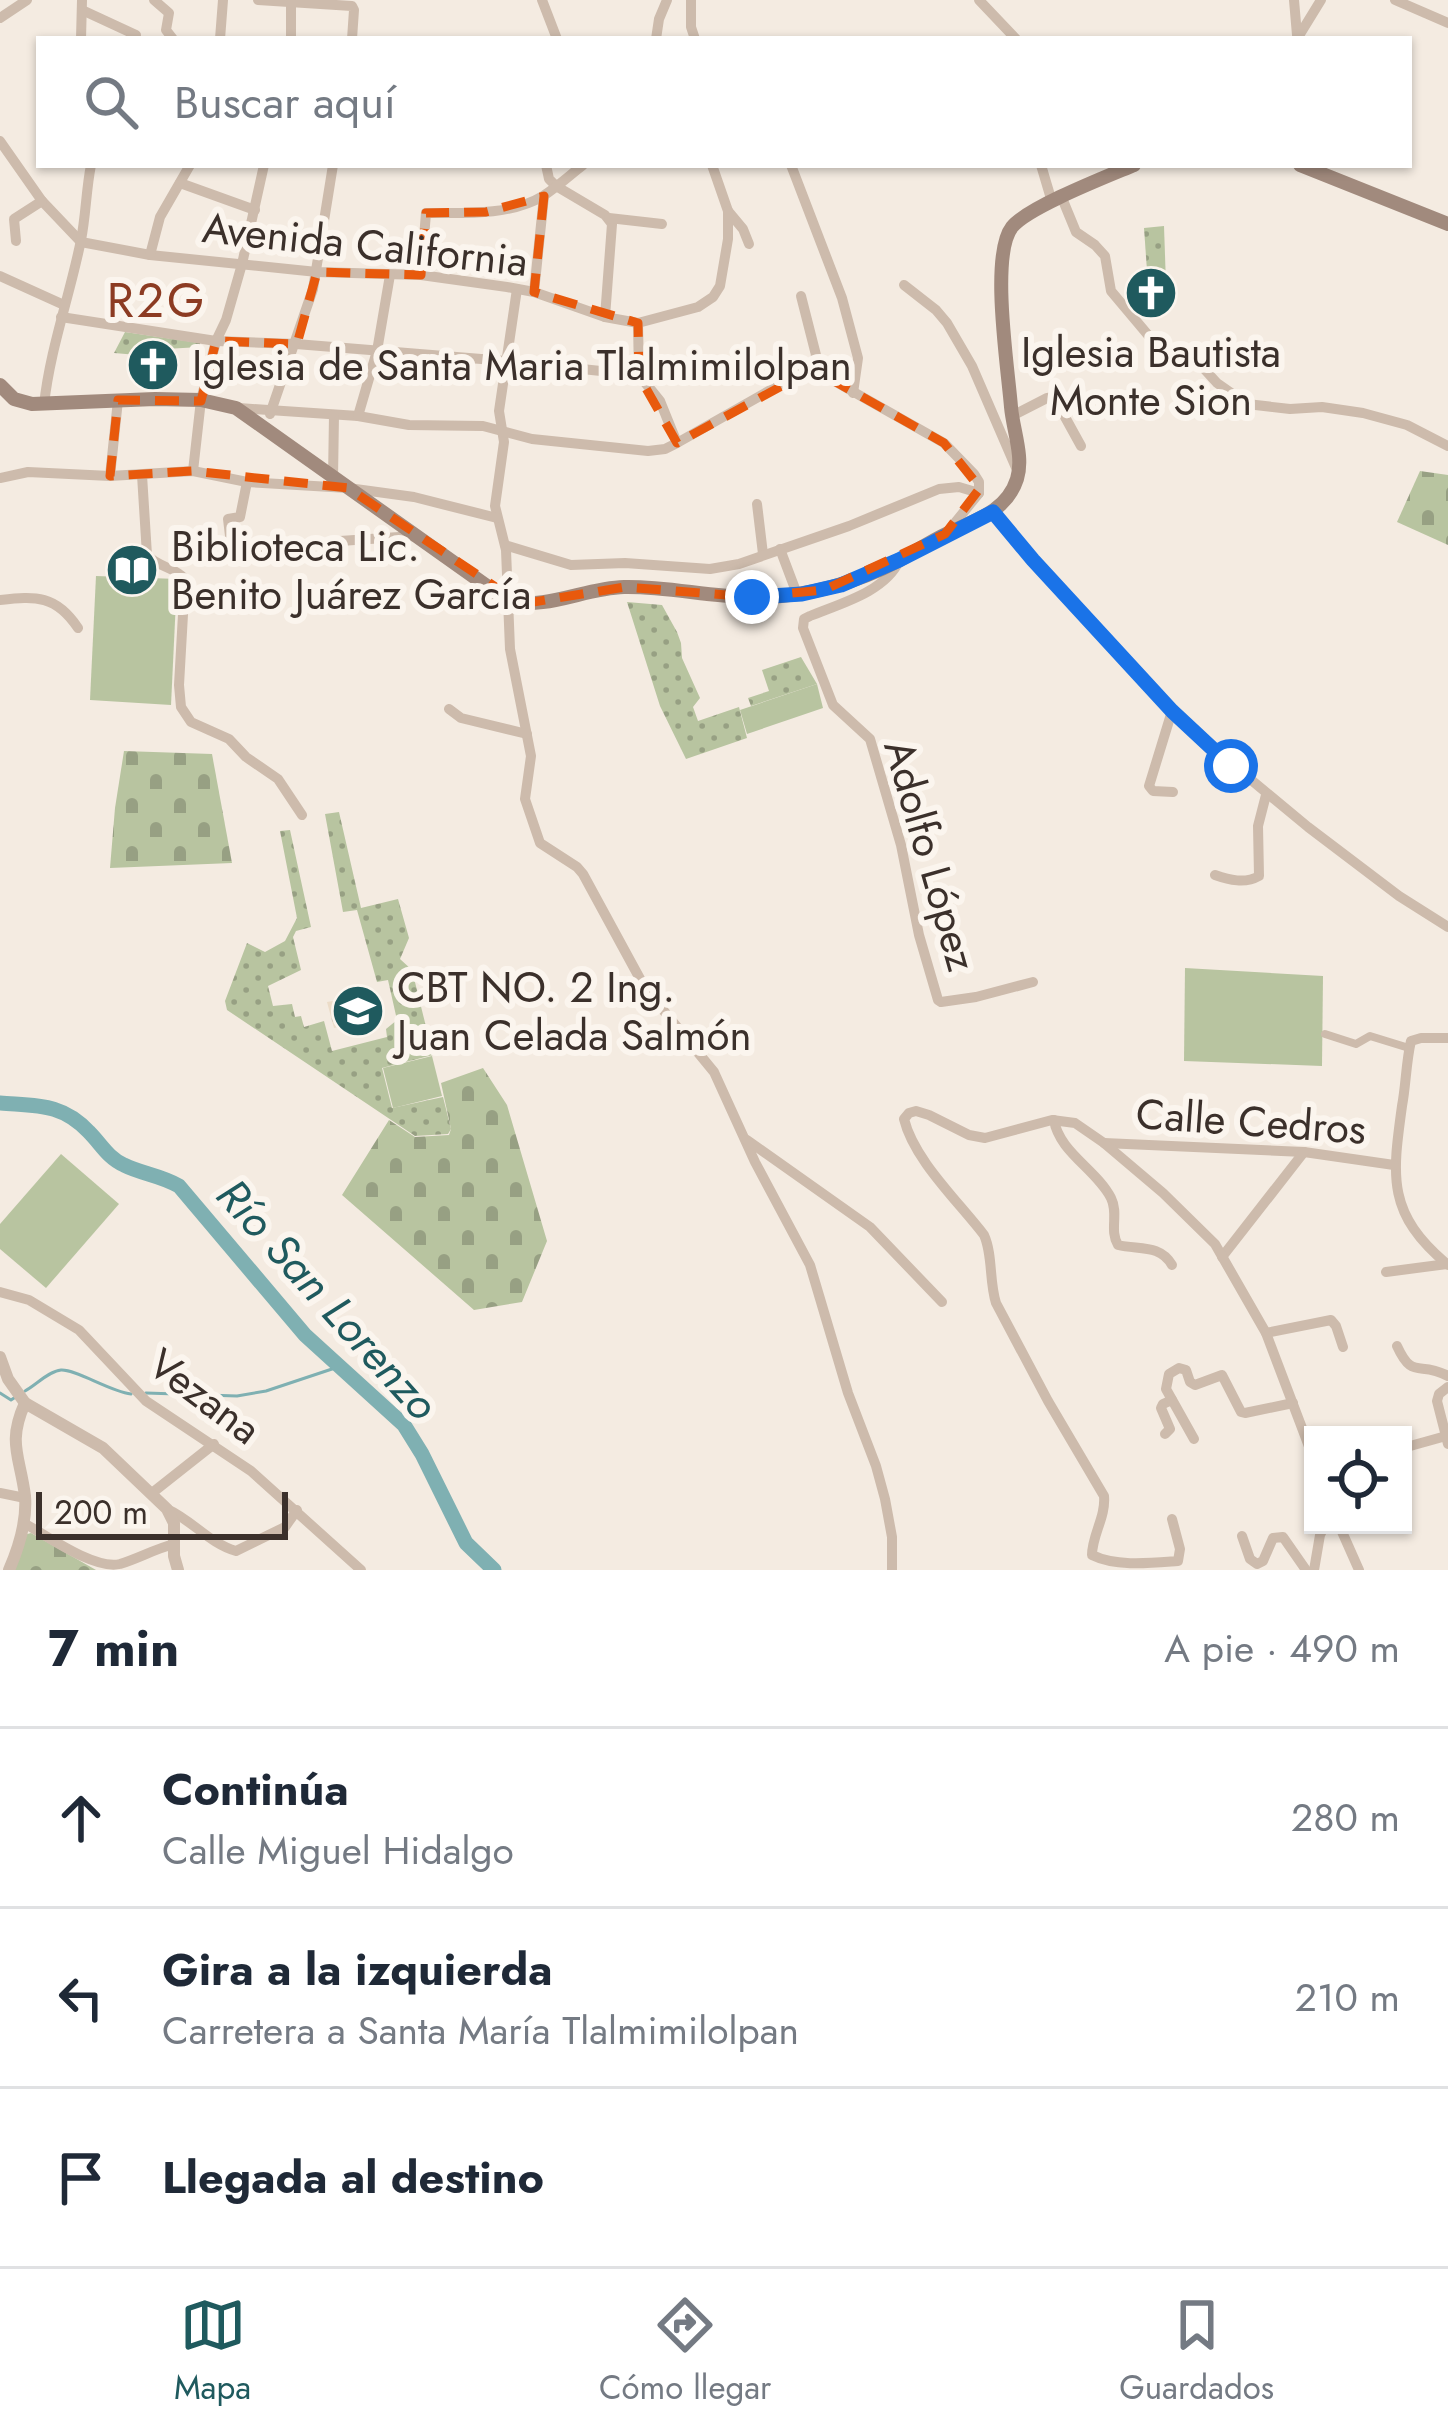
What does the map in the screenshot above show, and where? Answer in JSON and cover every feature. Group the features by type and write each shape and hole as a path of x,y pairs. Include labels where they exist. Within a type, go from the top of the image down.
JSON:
{"main road":[{"path":"0,385 14,399 44,405 201,400 236,408 508,601 534,604 625,586 725,596 797,595 841,585 899,560 993,512 1010,494 1018,473 1000,274 1004,245 1018,221 1127,168"},
{"path":"1308,168 1448,224"}],"street":[{"path":"0,18 26,0"},
{"path":"154,0 170,13 166,30 171,36"},
{"path":"220,36 223,0"},
{"path":"258,0 353,7 352,36"},
{"path":"542,0 556,36"},
{"path":"656,36 667,0"},
{"path":"691,0 694,36"},
{"path":"979,0 1013,36"},
{"path":"1294,0 1297,36"},
{"path":"1299,36 1322,0"},
{"path":"1395,0 1448,23"},
{"path":"291,4 291,36"},
{"path":"82,36 82,5 136,35"},
{"path":"0,141 42,201 81,242"},
{"path":"44,405 48,371 81,242 91,168"},
{"path":"150,254 160,217 188,168"},
{"path":"193,471 201,400 242,264 263,168"},
{"path":"263,428 296,344 317,272 333,168"},
{"path":"547,168 556,185 609,218 662,224"},
{"path":"421,275 426,213 486,212 544,196 579,168"},
{"name":"Avenida California","path":"81,242 317,272 421,275 534,292 605,317 638,323 689,310 717,292 728,238 728,211 713,168"},
{"path":"792,168 842,298 858,358 853,393"},
{"path":"1042,168 1076,232 1105,256 1111,291 1164,354 1196,360 1217,383 1247,404 1363,413 1407,425 1448,446"},
{"path":"179,183 255,210"},
{"path":"534,292 544,196"},
{"path":"16,241 14,218 42,201"},
{"path":"728,211 749,244"},
{"path":"605,317 613,231 609,218"},
{"path":"358,416 377,351 390,275"},
{"path":"0,276 63,311 216,341 639,375"},
{"path":"904,285 947,323 972,366 1018,473"},
{"path":"517,289 499,411 504,442 496,496 505,544 510,649 531,756 525,799 540,843 583,874 645,988 714,1072 816,1281 848,1394 885,1498 892,1570"},
{"path":"801,296 816,355 812,369"},
{"path":"638,323 639,375 660,401 677,443"},
{"path":"236,408 358,416 409,425 483,426 532,439 648,452 677,443 812,369 944,443 974,474 979,493 946,534"},
{"path":"1012,416 1054,397 1081,446"},
{"path":"110,476 118,400"},
{"path":"333,478 334,415"},
{"path":"0,478 28,472 110,476 193,471 248,482 348,488 445,503 497,518"},
{"path":"142,475 147,555 185,579 181,707 191,722 229,739 278,779 302,815"},
{"path":"248,482 242,514 228,519 230,536 251,549 284,558"},
{"path":"505,544 571,565 710,569 739,564 865,520 939,489 958,487 979,493"},
{"path":"757,504 763,554"},
{"path":"993,512 1172,711 1267,795 1399,896 1448,927"},
{"path":"340,541 414,536"},
{"path":"780,549 797,595"},
{"name":"Adolfo López","path":"899,560 878,585 804,619 803,628 833,705 870,739 938,1000 976,997 1034,982"},
{"path":"0,600 28,596 47,600 78,628"},
{"path":"449,709 461,718 527,734"},
{"path":"1172,711 1149,786 1154,791 1173,792"},
{"path":"1215,875 1235,880 1259,876 1259,818 1267,795"},
{"path":"1325,1034 1356,1044 1370,1036 1410,1044 1421,1038 1448,1038"},
{"path":"1410,1044 1394,1165 1402,1208 1426,1247 1448,1265"},
{"path":"1172,1519 1180,1549 1178,1561 1141,1563 1099,1560 1092,1555 1104,1496 996,1303 984,1234 933,1172 904,1123 906,1116 916,1111 985,1138 1054,1120 1076,1123 1104,1143 1215,1244 1266,1333 1304,1433"},
{"path":"1054,1120 1057,1136 1113,1201 1112,1231 1118,1245 1158,1250 1172,1264"},
{"path":"744,1138 870,1227 942,1302"},
{"name":"Calle Cedros","path":"1104,1143 1304,1152 1394,1165"},
{"path":"1222,1257 1304,1152"},
{"path":"1386,1273 1448,1265"},
{"name":"Vezana","path":"0,1292 29,1300 79,1330 146,1401 214,1444 297,1510 361,1570"},
{"path":"1266,1333 1330,1320 1343,1347"},
{"path":"1397,1346 1410,1367 1448,1376"},
{"path":"0,1357 20,1396 104,1448 167,1509 174,1523 178,1570"},
{"path":"1194,1439 1166,1389 1174,1370 1186,1370 1195,1385 1222,1375 1245,1413 1293,1403"},
{"path":"1412,1446 1447,1440 1437,1401 1448,1387"},
{"path":"9,1570 24,1523 25,1498 14,1438 20,1396"},
{"path":"1165,1434 1171,1424 1161,1408 1172,1400"},
{"path":"152,1493 214,1444"},
{"path":"0,1493 25,1498"},
{"path":"167,1509 236,1551 284,1527 297,1510"},
{"path":"24,1523 101,1565 119,1564 175,1544"},
{"path":"1310,1570 1322,1534"},
{"path":"1343,1534 1359,1570"},
{"path":"1242,1536 1257,1564 1263,1561 1270,1541 1283,1537 1310,1570"}],"highlighted area":[{"path":"544,196 534,292 638,323 639,376 677,443 813,369 944,443 980,488 945,534 824,590 752,597 625,587 521,604 348,488 193,471 110,476 118,400 201,401 216,341 297,344 317,272 421,275 426,213 486,212"}],"green space":[{"path":"1164,226 1166,284 1148,285 1144,228"},
{"path":"125,332 200,343 200,347 166,349 161,357 114,353"},
{"path":"1420,471 1448,475 1448,545 1397,522"},
{"path":"96,576 177,579 171,705 90,700"},
{"path":"627,602 662,605 677,632 682,658 700,698 693,707 698,721 739,707 747,738 686,759 660,706"},
{"path":"801,657 817,684 751,706 748,698 769,691 762,670"},
{"path":"817,684 823,708 747,734 740,710"},
{"path":"124,751 212,754 232,863 110,868"},
{"path":"339,812 361,908 398,899 409,938 400,959 412,970 433,1055 382,1068 392,1108 443,1097 451,1129 448,1134 415,1136 227,1010 225,1001 247,943 265,952 285,941 297,918 280,831 290,830 311,927 296,931 293,937 301,970 268,986 273,1006 292,1004 304,1027 324,1021 332,1051 387,1037 386,1029 397,1020 388,980 377,982 357,910 343,912 325,814"},
{"path":"1185,968 1323,976 1322,1066 1184,1061"},
{"path":"432,1056 442,1096 393,1108 383,1068"},
{"path":"483,1068 507,1105 547,1241 522,1302 474,1310 342,1195 389,1120 415,1137 449,1135 441,1083"},
{"path":"61,1154 119,1204 46,1288 0,1249 0,1224"},
{"path":"31,1533 96,1570 14,1570 24,1535"}],"shaded area":[{"path":"377,993 382,1018 334,1028 327,1002"}],"waterway":[{"name":"Río San Lorenzo","path":"0,1103 59,1111 79,1123 118,1162 179,1186 305,1335 404,1425 466,1543 494,1570"},
{"path":"146,1393 237,1396 338,1367"},
{"path":"25,1391 61,1370 131,1394"},
{"path":"0,1393 11,1400 17,1396"}],"place":[{"name":"Iglesia Bautista Monte Sion","path":"1151,293"},
{"name":"Iglesia de Santa Maria Tlalmimilolpan","path":"153,365"},
{"name":"Biblioteca Lic. Benito Juárez García","path":"132,570"},
{"name":"CBT NO. 2 Ing. Juan Celada Salmón","path":"358,1011"}],"district":[{"name":"R2G","path":"157,300"}],"route":[{"path":"752,597 802,594 841,585 993,512 1172,711 1231,766"}]}
